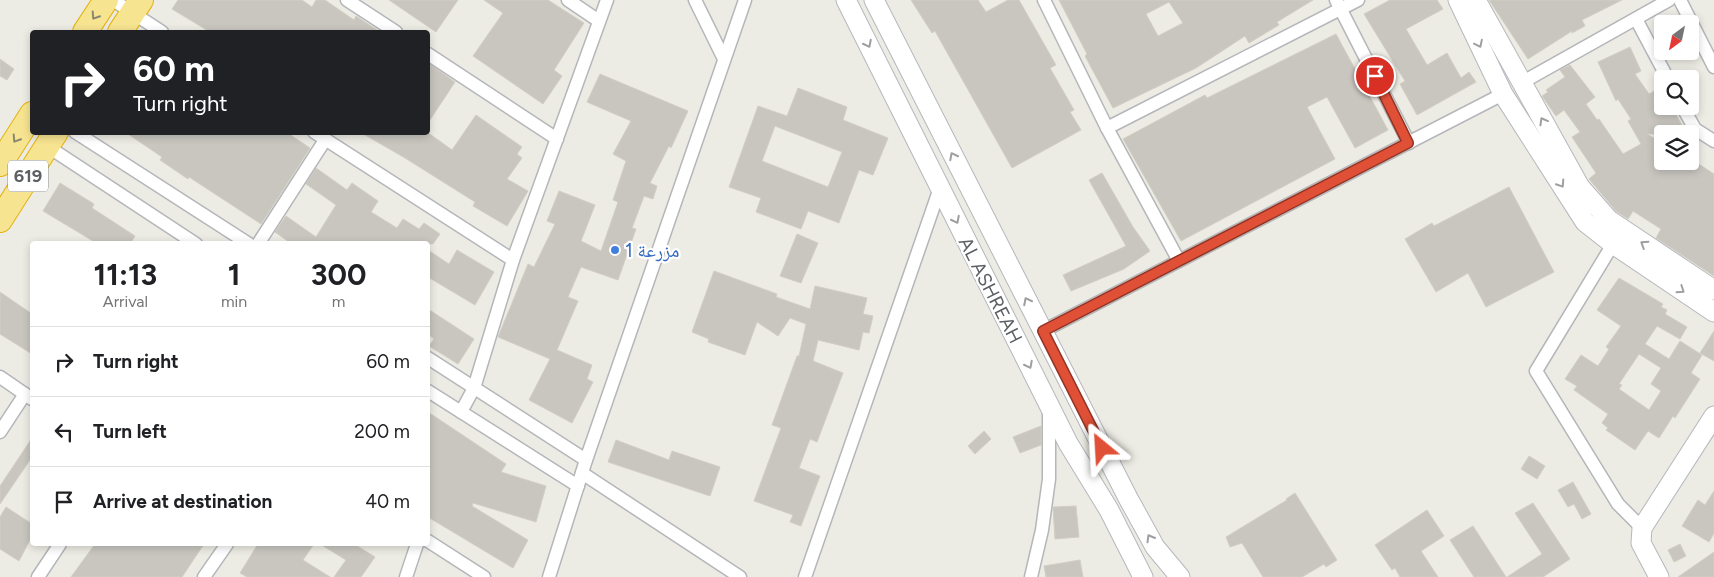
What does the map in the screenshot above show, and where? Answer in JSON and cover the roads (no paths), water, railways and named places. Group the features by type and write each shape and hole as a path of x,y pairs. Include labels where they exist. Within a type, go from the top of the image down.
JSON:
{"highway":[{"path":"86,30 106,0"},
{"path":"121,30 137,6"},
{"name":"619","path":"0,164 30,117"},
{"name":"619","path":"0,220 52,139"}],"street":[{"path":"113,0 137,6 160,30"},
{"path":"347,0 393,30"},
{"path":"568,0 599,21"},
{"path":"462,412 474,388 513,260 607,0"},
{"path":"695,0 724,60"},
{"path":"549,577 586,460 745,0"},
{"name":"AL ASHREAH","path":"846,0 1068,443 1109,510 1143,577"},
{"path":"874,0 1128,498 1156,547 1180,577"},
{"path":"1044,0 1107,128 1179,261"},
{"path":"1107,128 1338,4 1358,0"},
{"path":"1458,0 1503,94 1585,222 1613,244 1714,312"},
{"path":"1476,0 1580,187 1609,220 1714,290"},
{"path":"1521,82 1669,0"},
{"path":"1680,0 1714,67"},
{"path":"1338,4 1408,143"},
{"path":"1636,19 1663,70"},
{"path":"430,55 557,140"},
{"path":"1043,331 1503,94"},
{"path":"1687,115 1695,128 1714,141"},
{"path":"80,135 244,241"},
{"path":"318,135 513,260"},
{"path":"52,139 192,241"},
{"path":"260,241 325,140"},
{"path":"805,577 940,188"},
{"path":"1613,244 1536,371 1618,504 1642,528"},
{"path":"430,359 586,460"},
{"path":"0,377 29,396 0,432"},
{"path":"430,392 578,486"},
{"path":"1031,577 1042,530 1049,479 1049,405"},
{"path":"1658,577 1642,543 1642,528 1714,416"},
{"path":"582,473 740,577"},
{"path":"430,542 484,577"},
{"path":"38,577 59,546"},
{"path":"204,577 226,546"},
{"path":"406,577 416,546"}],"place":[{"name":"مزرعة 1","path":"615,250"}]}
